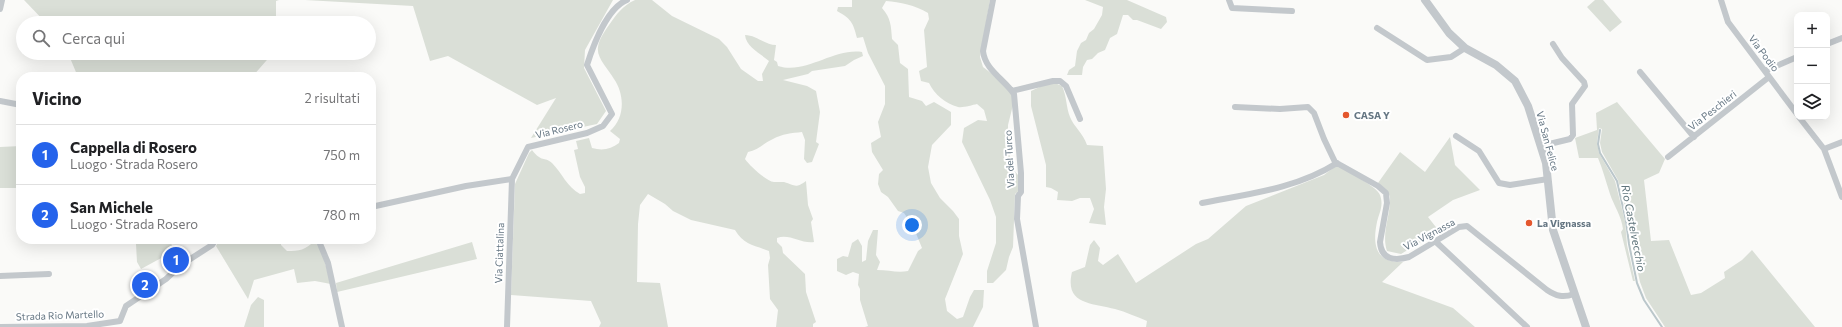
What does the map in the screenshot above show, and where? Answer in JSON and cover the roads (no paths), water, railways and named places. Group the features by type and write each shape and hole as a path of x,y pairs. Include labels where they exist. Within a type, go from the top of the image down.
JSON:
{"street":[{"path":"0,9 2,0"},
{"name":"Via Rosero","path":"512,180 528,147 588,133 603,126 612,114 588,65 595,40 612,14 627,0"},
{"path":"993,0 983,51 984,59 988,66 1012,91 1053,81 1060,81 1066,86 1080,120"},
{"path":"1229,0 1232,8 1292,11"},
{"name":"Via San Felice","path":"1426,0 1449,33 1465,48 1496,65 1515,81 1528,106 1538,134 1548,180 1553,230 1586,327"},
{"name":"Via Podio","path":"1722,0 1728,22 1794,110"},
{"path":"1377,28 1428,60 1451,57 1465,48"},
{"path":"1830,43 1842,38"},
{"path":"1541,146 1570,139 1573,135 1572,104 1585,86 1584,82 1562,58 1554,44"},
{"path":"1765,71 1794,58"},
{"path":"1640,72 1694,137"},
{"name":"Via Peschieri","path":"1668,157 1769,77"},
{"name":"Via del Turco","path":"1012,91 1014,94 1021,173 1021,192 1018,196 1017,219 1036,327"},
{"path":"0,101 16,104"},
{"path":"1202,203 1284,187 1321,173 1337,163 1324,139 1314,113 1308,107 1280,109 1235,107"},
{"path":"1802,120 1824,149 1842,197"},
{"path":"1456,136 1479,151 1499,183 1510,185 1548,180"},
{"path":"1824,149 1842,142"},
{"name":"Via Vignassa","path":"1337,163 1378,186 1386,193 1387,203 1380,249 1383,254 1391,259 1409,257 1459,227 1467,226 1547,290 1557,296 1574,294"},
{"path":"376,206 466,186 512,180"},
{"name":"Via Ciattalina","path":"507,327 512,180"},
{"path":"1435,241 1527,327"},
{"path":"125,327 120,321 126,306 166,279 181,266 213,244"},
{"path":"320,244 328,262 342,327"},
{"path":"0,276 49,274"},
{"name":"Strada Rio Martello","path":"0,326 87,326 120,321"}],"waterway":[{"name":"Rio Castelvecchio","path":"1600,130 1598,144 1600,153 1617,181 1637,283 1644,300 1662,327"}],"place":[{"name":"CASA Y","path":"1346,115"},
{"name":"La Vignassa","path":"1529,223"},
{"name":"Cappella di Rosero","path":"176,260"},
{"name":"San Michele","path":"145,285"}]}
